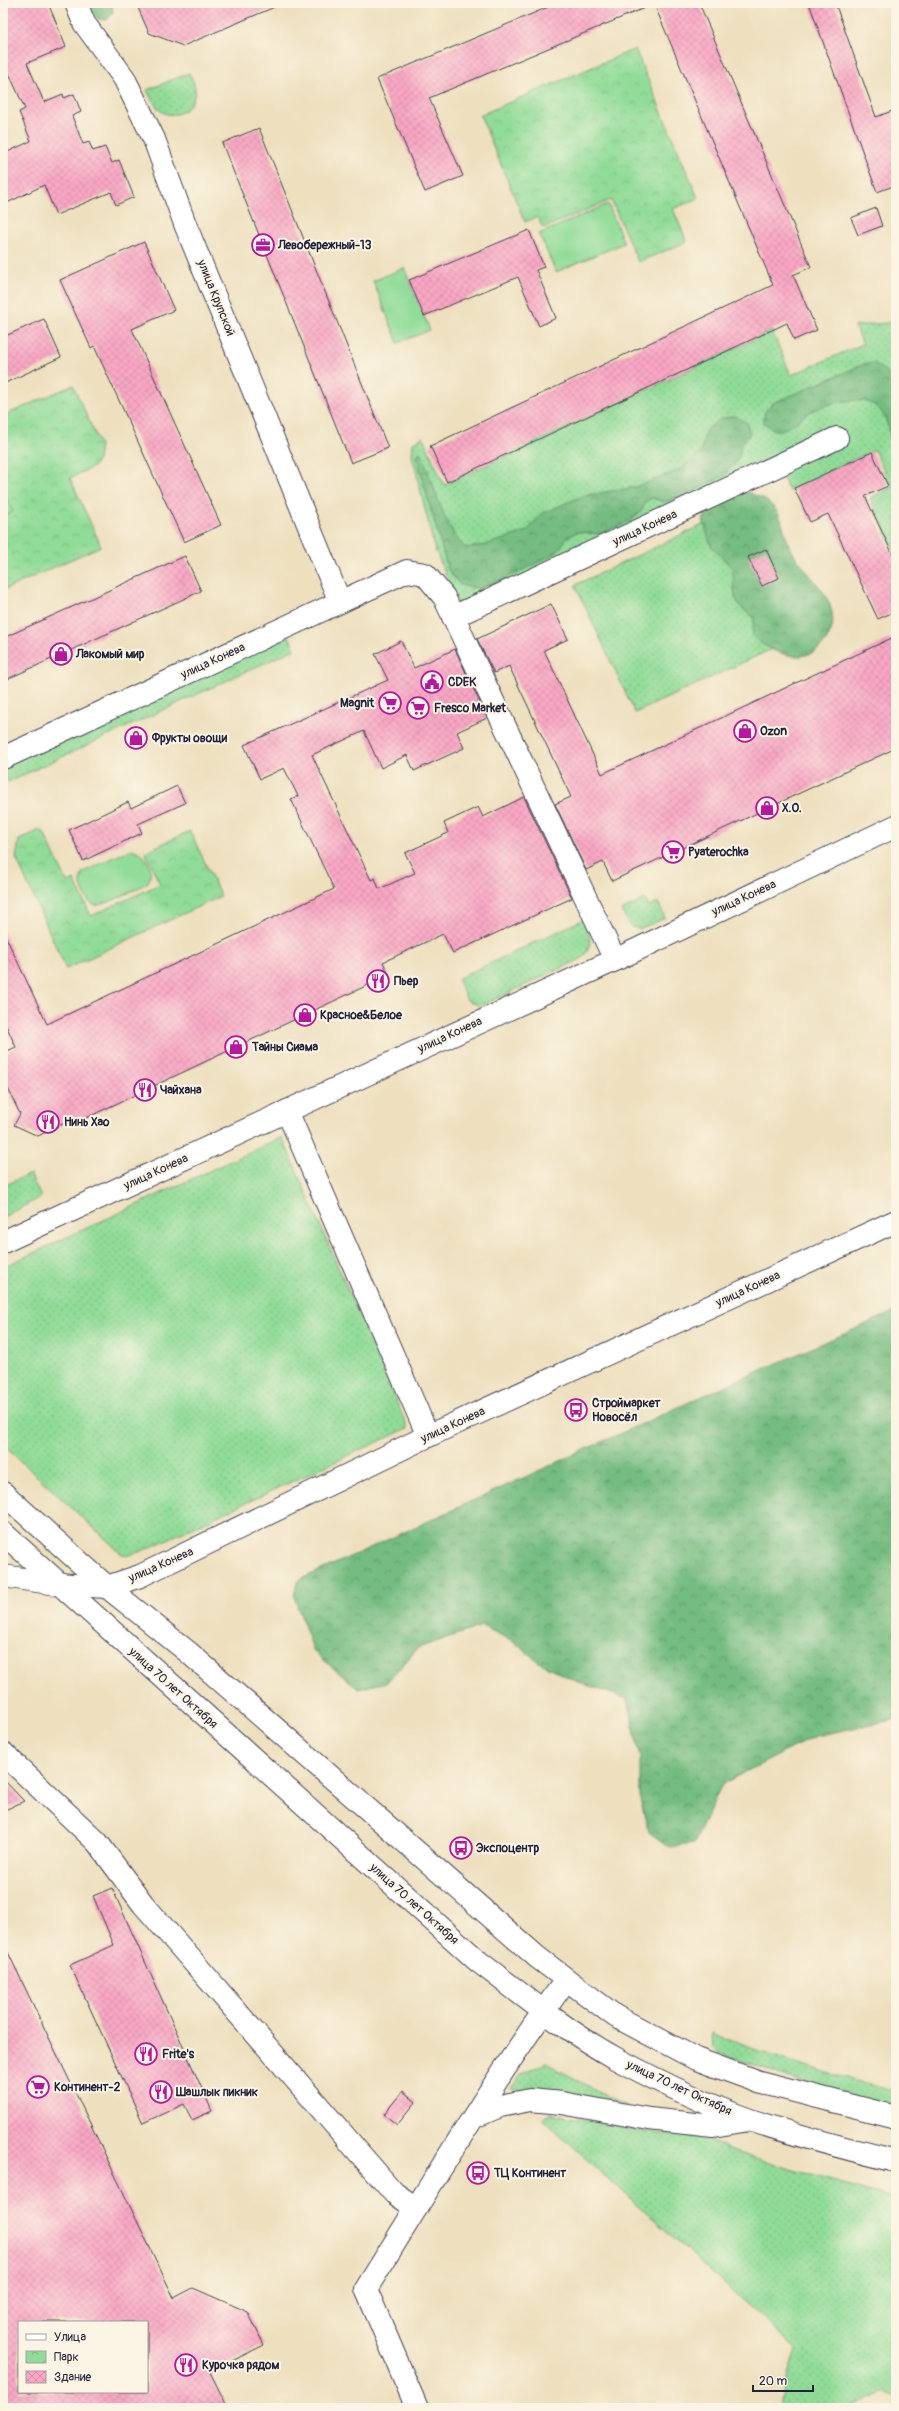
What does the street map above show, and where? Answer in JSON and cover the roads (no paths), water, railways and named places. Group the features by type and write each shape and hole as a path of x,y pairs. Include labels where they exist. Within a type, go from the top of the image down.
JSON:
{"main road":[{"name":"улица Крупской","path":"76,3 84,23 124,78 154,139 185,224 340,602"},
{"name":"улица Конева","path":"3,758 407,571 425,574 444,597 453,617 837,438"},
{"path":"453,617 615,960"},
{"name":"улица Конева","path":"3,1242 615,960 896,826"},
{"path":"287,1111 428,1436"},
{"name":"улица Конева","path":"3,1576 57,1584 107,1587 140,1576 428,1436 896,1221"},
{"path":"3,1493 107,1587 188,1652 381,1823 566,1980 615,2016 696,2059 759,2082 896,2117"},
{"name":"улица 70 лет Октября","path":"3,1533 57,1584 479,1962 543,2012 614,2057 688,2094 749,2120 817,2141 896,2161"},
{"path":"3,1753 97,1842 143,1904 394,2194 416,2208"},
{"path":"417,2408 366,2289 474,2117 543,2012 566,1980"},
{"path":"474,2117 500,2106 530,2100 562,2103 649,2119 713,2126 749,2120"}],"place":[{"name":"Левобережный-13","path":"263,245"},
{"name":"Лакомый мир","path":"61,654"},
{"name":"CDEK","path":"432,682"},
{"name":"Magnit","path":"390,703"},
{"name":"Fresco Market","path":"418,708"},
{"name":"Ozon","path":"745,731"},
{"name":"Фрукты овощи","path":"136,738"},
{"name":"X.O.","path":"767,808"},
{"name":"Pyaterochka","path":"673,852"},
{"name":"Пьер","path":"378,981"},
{"name":"Красное&Белое","path":"305,1015"},
{"name":"Тайны Сиама","path":"236,1047"},
{"name":"Чайхана","path":"145,1090"},
{"name":"Нинь Хао","path":"48,1122"},
{"name":"Строймаркет Новосёл","path":"576,1410"},
{"name":"Экспоцентр","path":"461,1848"},
{"name":"Frite's","path":"146,2054"},
{"name":"Континент-2","path":"38,2087"},
{"name":"Шашлык пикник","path":"161,2092"},
{"name":"ТЦ Континент","path":"478,2173"},
{"name":"Курочка рядом","path":"186,2365"}]}
